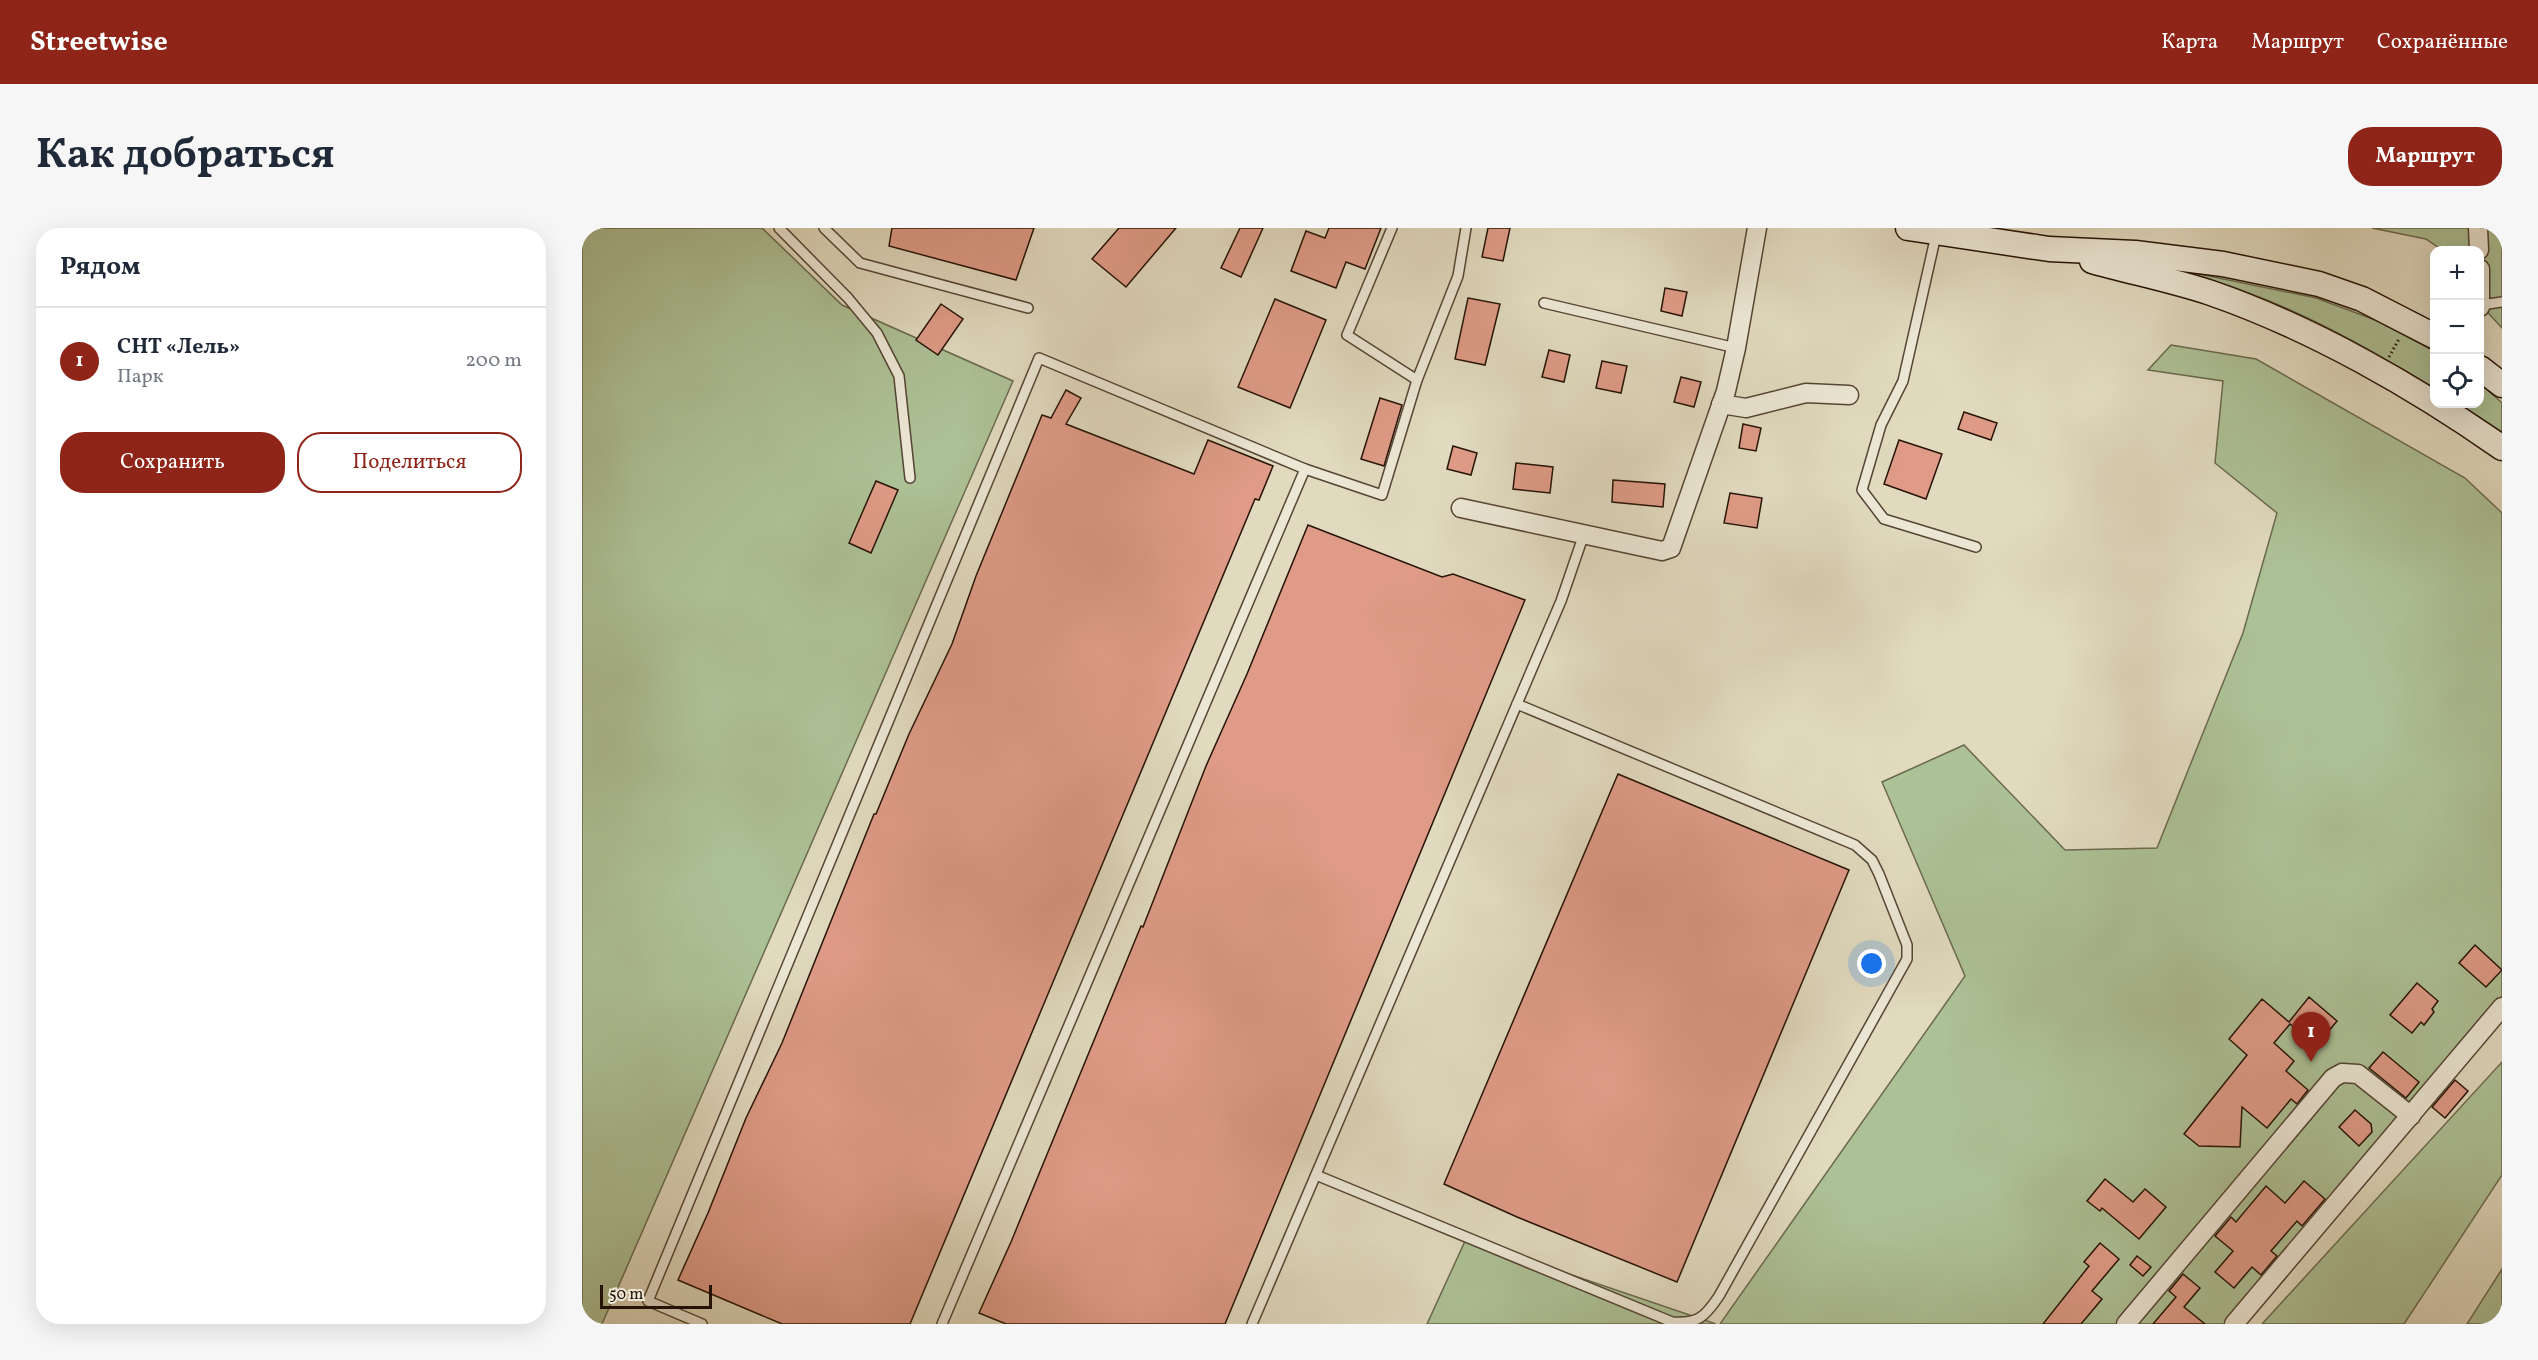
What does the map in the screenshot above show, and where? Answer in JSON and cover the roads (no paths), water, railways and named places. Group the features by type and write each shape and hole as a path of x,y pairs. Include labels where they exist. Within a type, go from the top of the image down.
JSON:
{"main road":[{"path":"1908,228 2049,249 2135,253 2223,264 2319,284 2362,299 2430,334"},
{"path":"2049,249 2210,293 2324,341 2380,372 2502,448"},
{"path":"2484,371 2502,385"}],"street":[{"path":"1461,508 1662,551 1671,548 1721,404 1736,348 1757,228"},
{"path":"2478,228 2479,246"},
{"path":"1721,404 1746,408 1806,393 1849,394"},
{"path":"2234,1324 2502,1007"},
{"path":"2127,1324 2333,1078 2342,1073 2358,1074 2411,1116"}],"lane":[{"path":"779,228 848,298 882,342 899,376 910,478"},
{"path":"824,228 860,264 1028,308"},
{"path":"1392,228 1347,334 1417,380"},
{"path":"702,1324 648,1301 1039,357 1305,470 1382,495 1417,380 1458,276 1466,228"},
{"path":"1936,232 1903,381 1881,425 1862,490 1884,519 1976,547"},
{"path":"2484,305 2502,302"},
{"path":"1544,303 1736,348"},
{"path":"942,1324 1305,470"},
{"path":"1252,1324 1561,601 1584,534"},
{"path":"1316,1175 1672,1322 1690,1323 1707,1313 1719,1296 1907,959 1907,945 1879,874 1872,860 1855,845 1517,704"}],"place":[{"name":"СНТ «Лель»","path":"2311,1062"}]}
